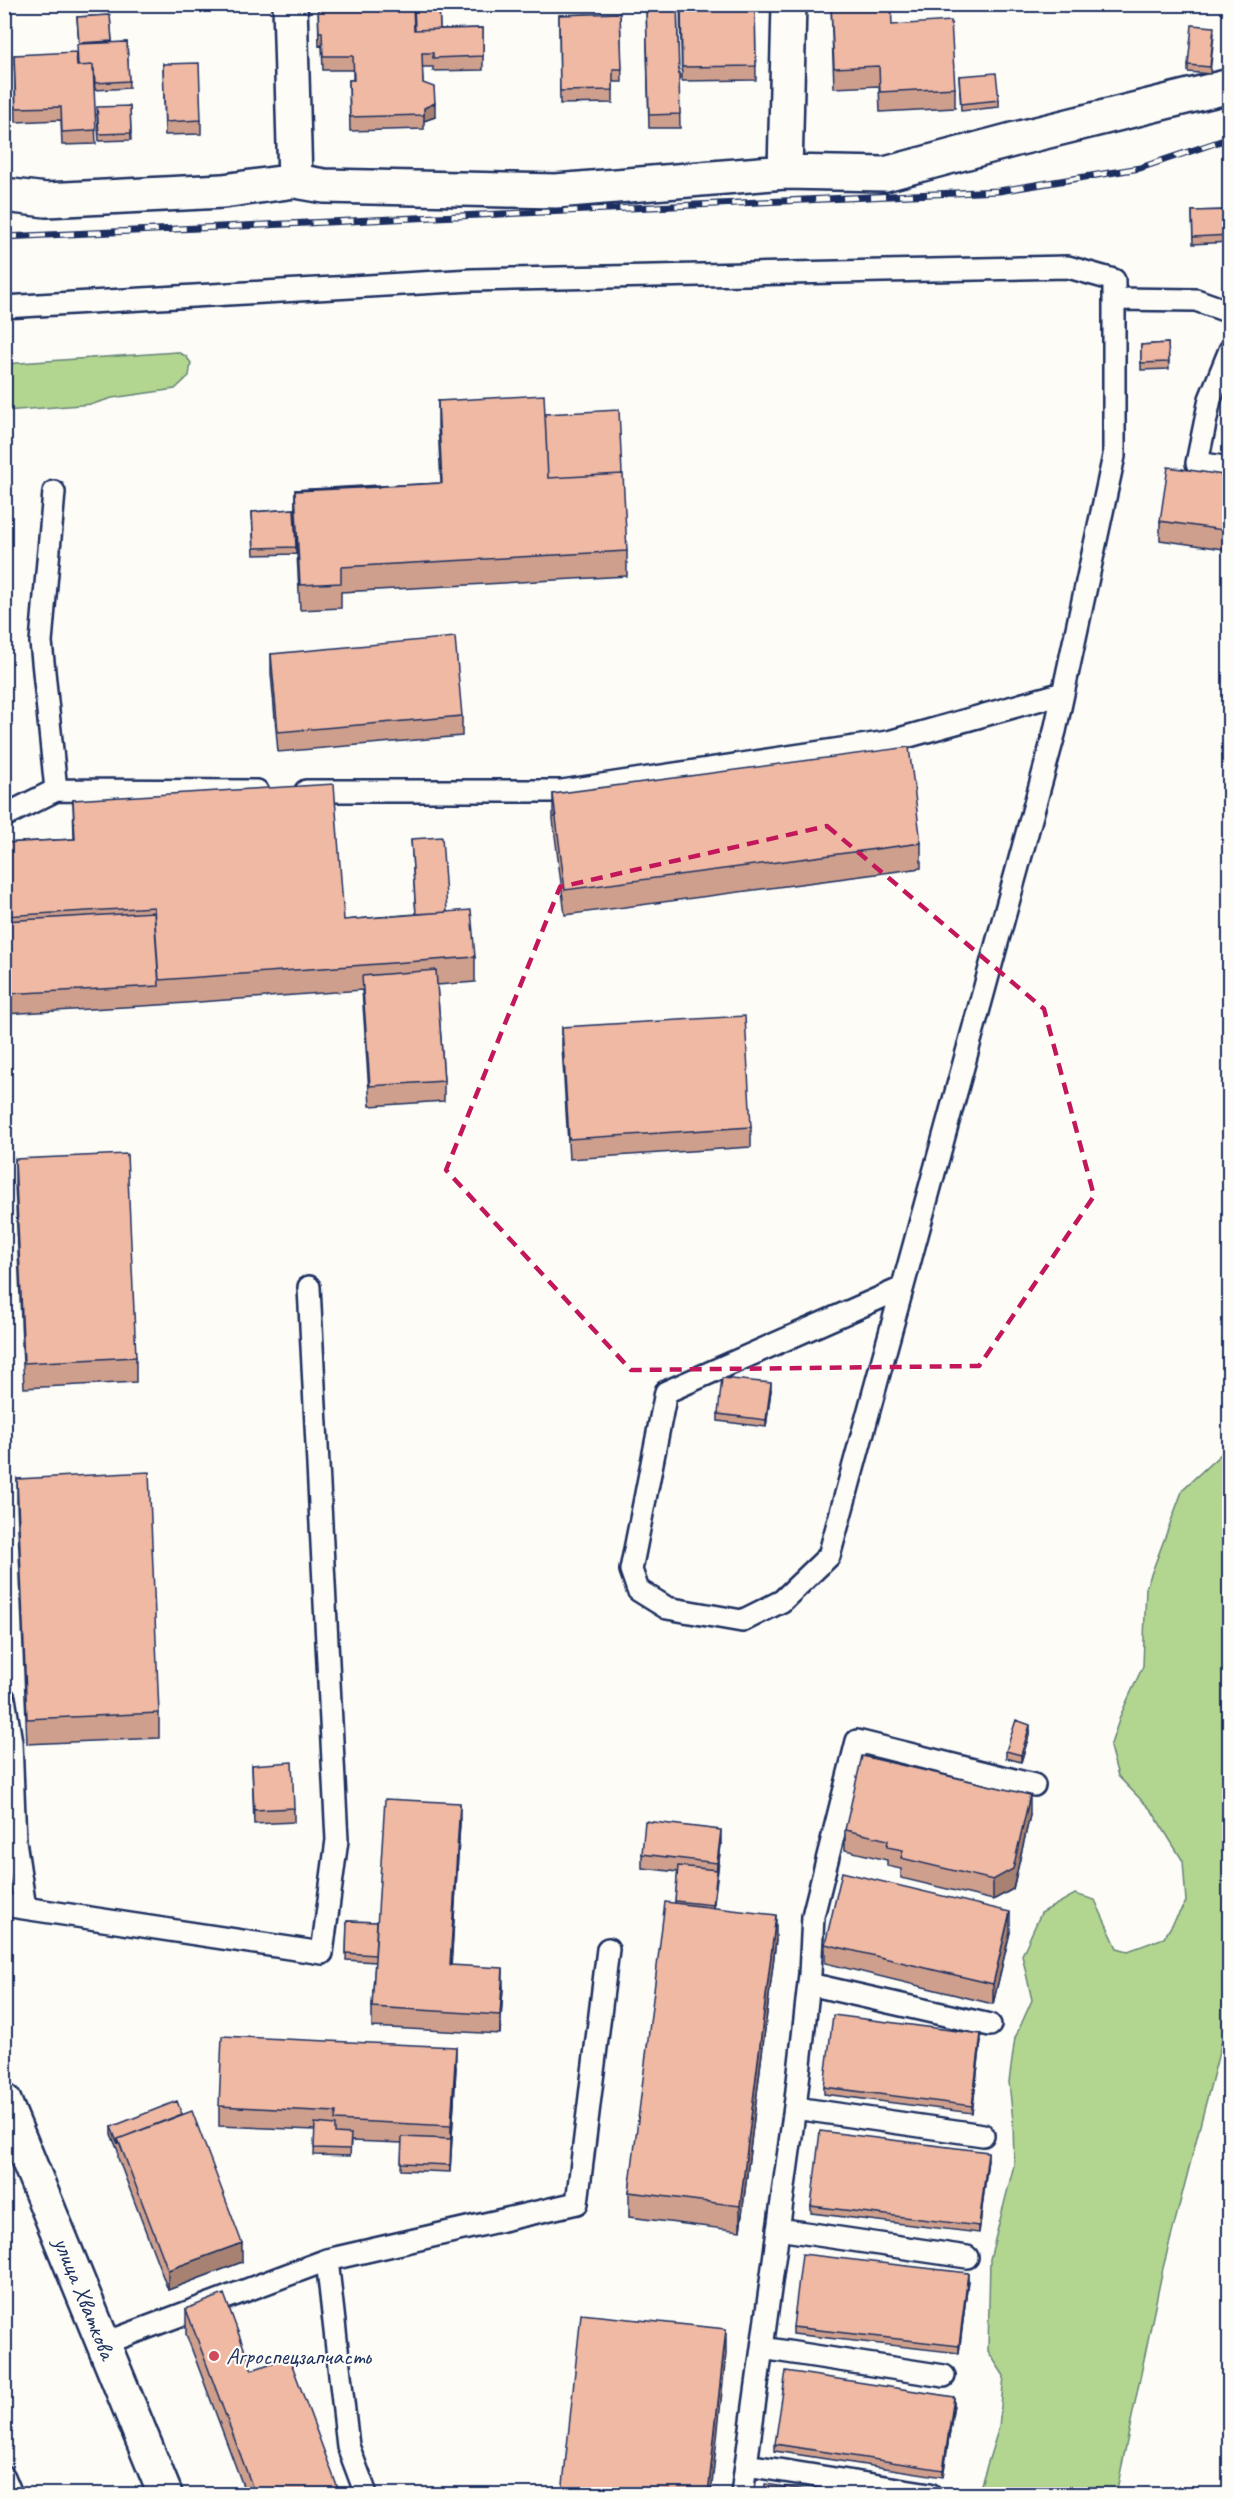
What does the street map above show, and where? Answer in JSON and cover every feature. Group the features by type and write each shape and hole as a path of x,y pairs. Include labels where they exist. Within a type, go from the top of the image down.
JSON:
{"street":[{"path":"290,4 295,181"},
{"path":"785,172 789,4"},
{"path":"4,195 46,200 223,191 295,181 324,186 556,190 785,172 885,174 1230,86"},
{"name":"улица Хваткова","path":"4,2101 165,2494"}],"lane":[{"path":"4,307 472,280 1068,267 1114,280 1114,456 1055,731 900,1289 829,1556 782,1601 742,1621 668,1608 638,1590 631,1570 666,1392 900,1289"},
{"path":"1114,299 1196,300 1230,312"},
{"path":"1230,350 1210,399 1197,463 1230,468"},
{"path":"54,492 41,642 56,790"},
{"path":"4,816 56,790 562,791 888,742 1063,693"},
{"path":"4,1698 11,1742 15,1907 322,1953 337,1840 309,1287"},
{"path":"742,2494 795,2108 809,1984 813,1916 857,1741 1034,1785"},
{"path":"104,2344 327,2260 577,2203 608,1949"},
{"path":"809,1984 990,2025"},
{"path":"795,2108 983,2135"},
{"path":"778,2229 967,2257"},
{"path":"327,2260 348,2446 366,2494"},
{"path":"762,2348 944,2376"},
{"path":"746,2465 930,2494"},
{"path":"4,2477 11,2494"}],"highlighted area":[{"path":"827,826 1044,1009 1094,1196 979,1366 631,1370 446,1170 560,887"}],"green space":[{"path":"177,352 186,356 191,363 189,376 175,389 112,398 93,404 5,411 5,364"},
{"path":"1229,1428 1229,2014 1163,2268 1116,2494 978,2494 999,2427 1004,2376 988,2351 990,2259 1014,2165 1009,2082 1015,2038 1032,2000 1022,1955 1041,1913 1075,1894 1095,1900 1117,1948 1128,1951 1164,1938 1186,1902 1183,1861 1152,1811 1118,1776 1110,1747 1121,1714 1143,1666 1146,1588 1183,1489 1223,1452"}],"building":[{"path":"318,4 413,4 414,30 483,28 483,56 433,58 433,53 422,53 423,83 434,87 435,103 424,108 424,115 350,117 349,80 354,80 353,56 323,56"},
{"path":"414,4 439,4 440,29 415,30"},
{"path":"646,4 677,4 680,114 649,115"},
{"path":"681,4 755,4 756,66 682,67"},
{"path":"831,4 891,4 892,25 951,21 955,88 880,92 879,66 834,68"},
{"path":"620,13 622,69 613,69 613,90 560,91 559,15"},
{"path":"110,15 112,41 79,43 77,17"},
{"path":"1192,25 1214,27 1210,67 1188,65"},
{"path":"127,42 129,81 95,83 93,65 78,66 77,44"},
{"path":"76,52 77,66 93,65 96,130 62,132 61,107 16,108 14,55"},
{"path":"199,63 201,120 165,122 163,64"},
{"path":"996,73 999,100 961,104 959,76"},
{"path":"130,106 131,133 99,134 97,107"},
{"path":"1230,210 1230,235 1193,237 1192,211"},
{"path":"1168,343 1169,362 1141,363 1141,345"},
{"path":"544,395 548,478 623,474 627,551 341,567 341,583 300,585 295,491 442,483 438,401"},
{"path":"619,410 622,474 548,478 545,414"},
{"path":"1168,467 1230,476 1230,531 1160,521"},
{"path":"379,485 379,487 295,490"},
{"path":"294,509 296,547 254,548 252,512"},
{"path":"455,637 462,716 278,732 271,654"},
{"path":"909,747 921,843 565,890 553,794"},
{"path":"334,784 344,920 471,910 475,957 159,980 154,907 4,916 4,843 75,839 73,800"},
{"path":"442,837 447,912 416,914 411,839"},
{"path":"154,912 159,986 4,994 4,921"},
{"path":"436,970 444,1081 370,1086 362,976"},
{"path":"745,1016 751,1127 569,1139 562,1027"},
{"path":"127,1154 136,1357 24,1363 15,1159"},
{"path":"722,1378 771,1383 766,1420 718,1414"},
{"path":"149,1472 159,1713 27,1719 17,1479"},
{"path":"1016,1720 1030,1725 1021,1755 1006,1751"},
{"path":"862,1756 1030,1795 1013,1869 993,1880 901,1858 903,1850 887,1847 888,1840 845,1830"},
{"path":"292,1762 294,1808 254,1810 252,1765"},
{"path":"385,1799 460,1803 450,1965 503,1968 500,2015 372,2007"},
{"path":"645,1821 721,1830 717,1863 642,1854"},
{"path":"678,1866 717,1870 713,1905 675,1901"},
{"path":"842,1872 1010,1912 993,1984 825,1944"},
{"path":"665,1902 776,1915 740,2206 629,2192"},
{"path":"347,1921 377,1922 375,1955 346,1953"},
{"path":"833,2015 981,2034 972,2106 824,2087"},
{"path":"222,2036 456,2047 451,2126 335,2120 336,2112 219,2106"},
{"path":"177,2101 182,2114 118,2139 118,2144 111,2127"},
{"path":"192,2111 242,2243 168,2270 118,2139"},
{"path":"315,2123 335,2125 335,2133 351,2134 350,2149 314,2148"},
{"path":"820,2131 988,2152 979,2226 811,2206"},
{"path":"402,2137 451,2139 450,2165 401,2163"},
{"path":"802,2254 968,2273 959,2346 793,2327"},
{"path":"224,2294 252,2370 289,2357 340,2494 255,2494 186,2309"},
{"path":"581,2314 726,2329 708,2494 562,2494"},
{"path":"786,2371 954,2397 943,2470 775,2444"},
{"path":"765,2484 834,2494 764,2494"}],"railway":[{"path":"4,237 999,191 1140,168 1230,138"}],"place":[{"name":"Агроспецзапчасть","path":"214,2356"}]}
